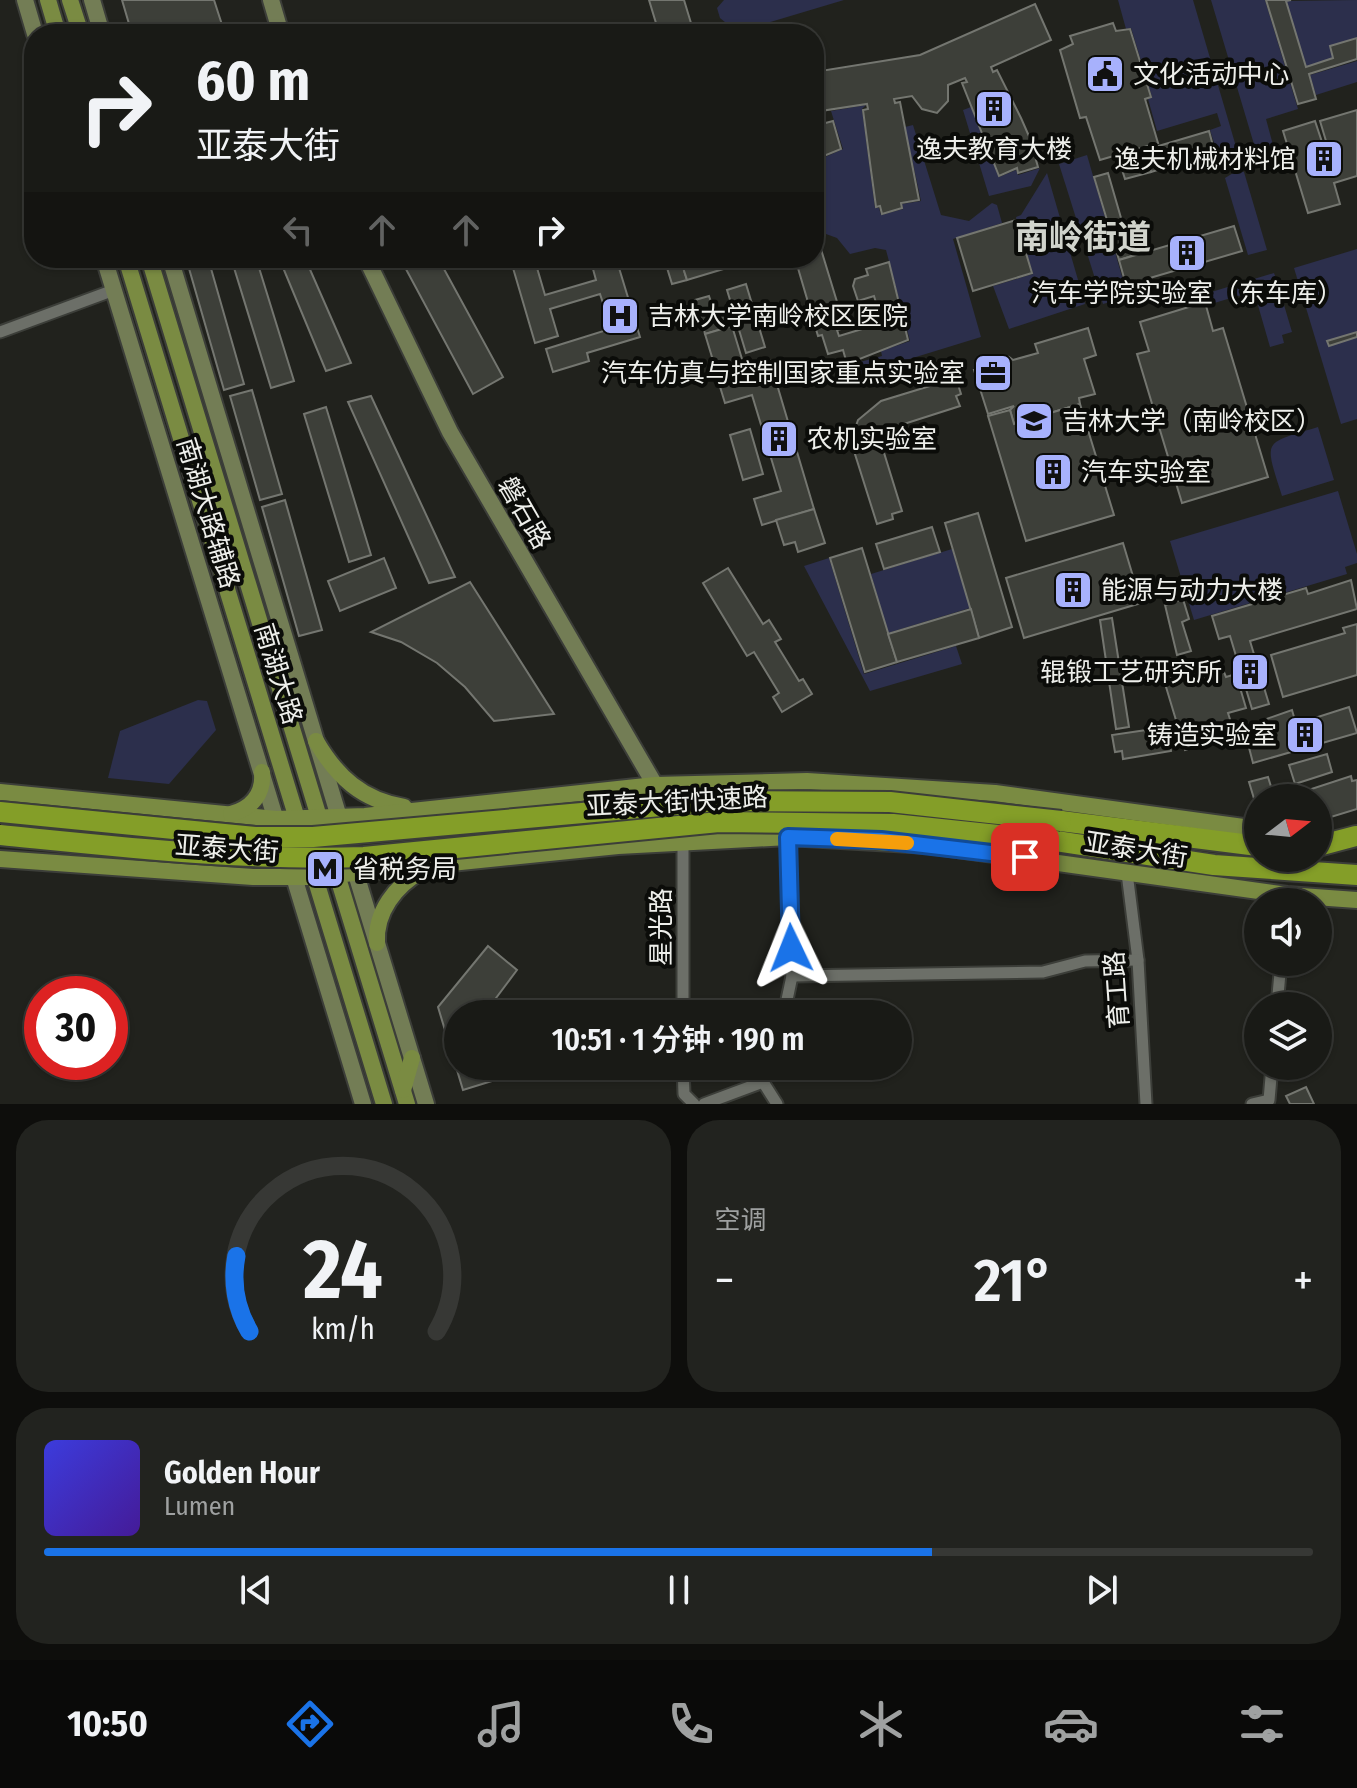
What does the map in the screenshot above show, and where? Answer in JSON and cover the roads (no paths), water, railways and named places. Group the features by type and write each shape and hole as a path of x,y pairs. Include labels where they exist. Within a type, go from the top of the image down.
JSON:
{"highway":[{"name":"亚泰大街快速路","path":"0,812 255,837 313,837 717,801 890,802 1244,844"},
{"name":"亚泰大街快速路","path":"0,835 255,858 317,859 719,822 893,824 1056,841 1214,865 1353,876"},
{"path":"1332,844 1357,836"},
{"path":"1332,849 1357,852"}],"main road":[{"path":"48,0 55,24"},
{"path":"70,0 78,24"},
{"name":"南湖大路","path":"129,268 384,1104"},
{"name":"南湖大路","path":"152,268 405,1098"},
{"path":"316,741 336,771 358,791 385,803 421,810"},
{"path":"224,816 242,811 254,801 261,790 262,772"},
{"name":"亚泰大街","path":"0,792 224,816 320,819 655,785 807,781 933,788 1244,827"},
{"path":"1332,835 1357,836"},
{"name":"亚泰大街","path":"0,859 315,877 683,841 788,837 929,845 1244,892"},
{"path":"377,943 378,924 387,904 405,882 428,868"},
{"name":"亚泰大街","path":"1332,900 1357,900"},
{"path":"405,1098 412,1058"}],"street":[{"path":"25,0 32,24"},
{"path":"92,0 99,24"},
{"path":"271,0 278,24"},
{"name":"南湖大路辅路","path":"107,268 363,1104"},
{"name":"南湖大路辅路","path":"173,268 426,1104"},
{"name":"磐石路","path":"371,268 450,432 655,785"},
{"path":"0,332 114,290"},
{"path":"787,1000 792,976 788,837"},
{"name":"星光路","path":"683,841 683,1000"},
{"name":"育工路","path":"1127,873 1138,960 1146,1104"},
{"path":"792,976 1043,972 1085,961 1138,960"},
{"path":"684,1080 684,1094 694,1104"},
{"path":"1252,1104 1269,1100 1271,1080"},
{"path":"704,1104 763,1082 777,1104"}],"place":[{"name":"文化活动中心","path":"1105,74"},
{"name":"逸夫教育大楼","path":"994,109"},
{"name":"逸夫机械材料馆","path":"1324,159"},
{"name":"汽车学院实验室（东车库）","path":"1187,253"},
{"name":"吉林大学南岭校区医院","path":"620,316"},
{"name":"汽车仿真与控制国家重点实验室","path":"993,373"},
{"name":"吉林大学（南岭校区）","path":"1034,421"},
{"name":"农机实验室","path":"779,439"},
{"name":"汽车实验室","path":"1053,472"},
{"name":"能源与动力大楼","path":"1073,590"},
{"name":"辊锻工艺研究所","path":"1250,672"},
{"name":"铸造实验室","path":"1305,735"},
{"name":"省税务局","path":"325,869"}],"district":[{"name":"南岭街道","path":"1083,237"}]}
